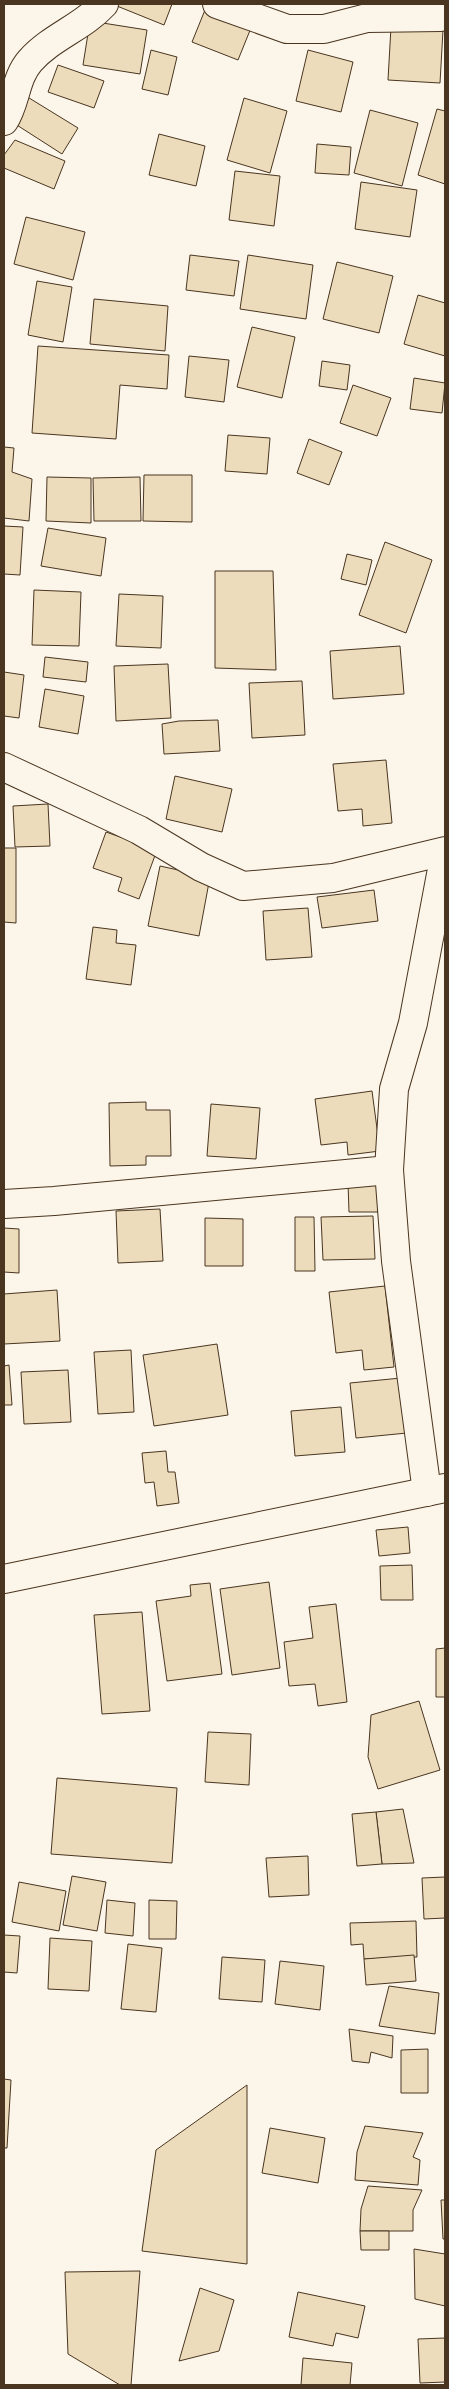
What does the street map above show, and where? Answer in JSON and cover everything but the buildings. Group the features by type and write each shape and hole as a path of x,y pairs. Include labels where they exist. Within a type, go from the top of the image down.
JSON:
{"street":[{"path":"4,121 20,76 30,62 54,38 96,12 104,4"},
{"path":"217,4 287,29 324,29 367,18 441,17"},
{"path":"4,767 139,830 201,867 244,886 333,878 445,852 413,1023 394,1089 389,1170 396,1261 436,1490 4,1580"},
{"path":"4,1204 389,1170"}]}
